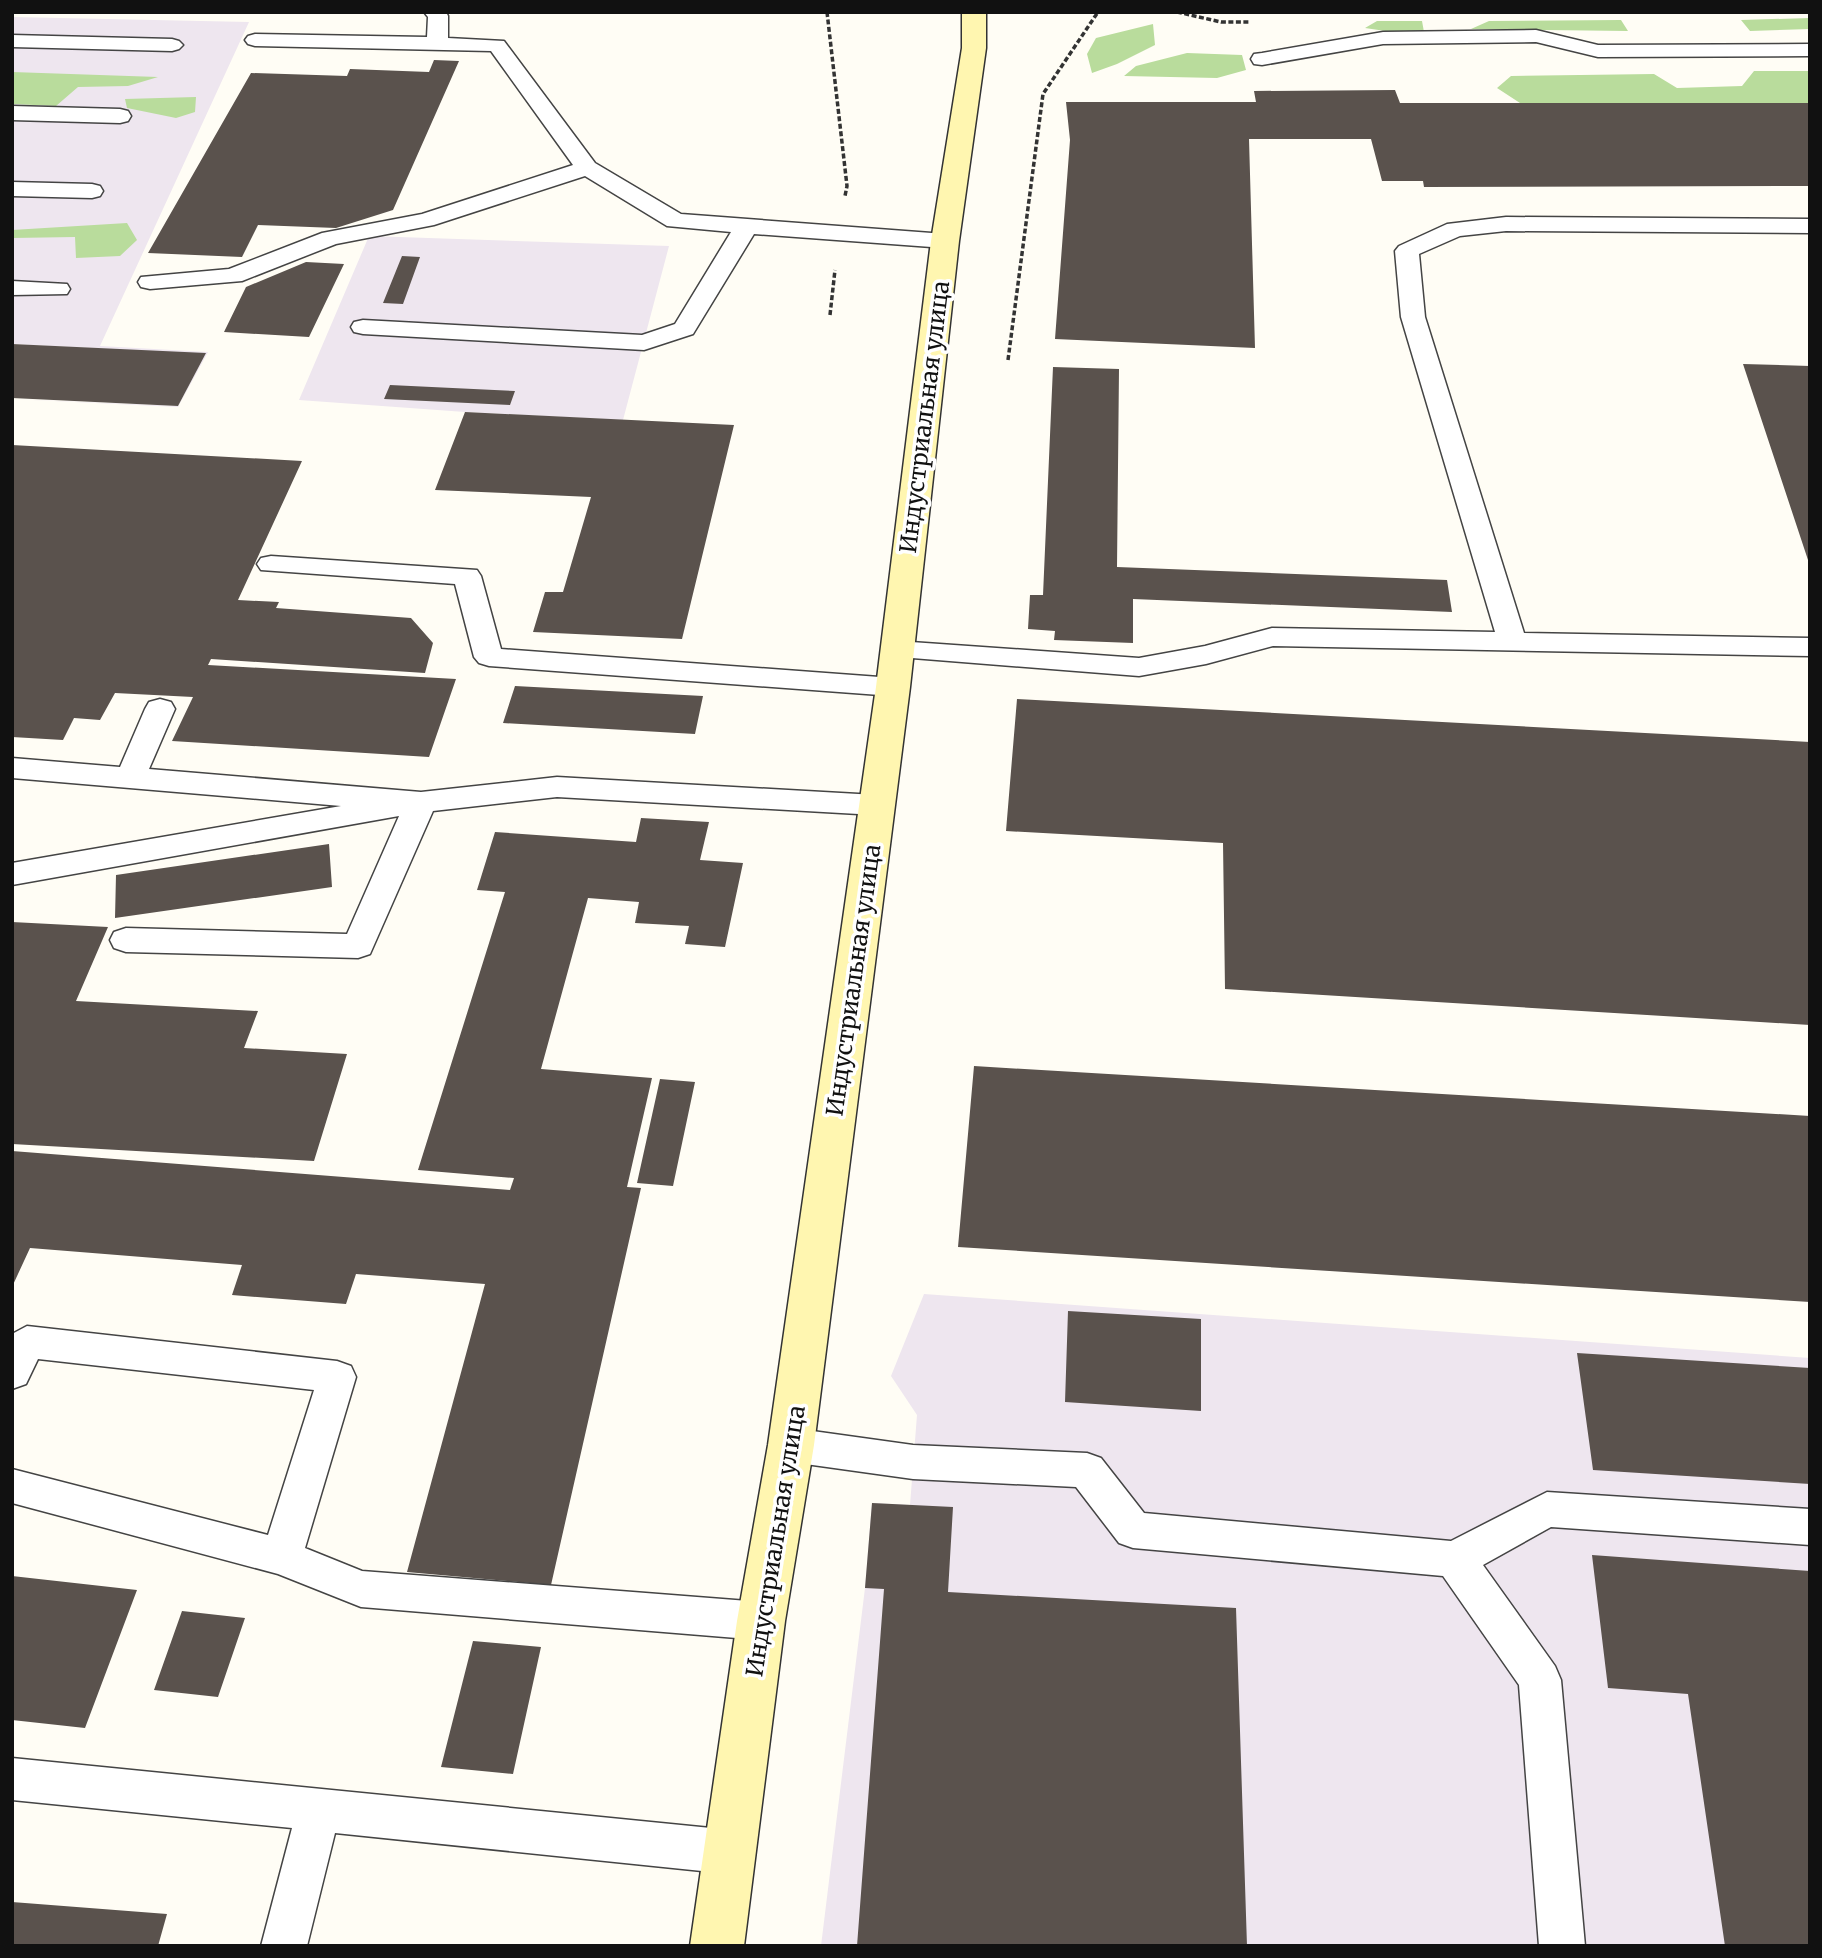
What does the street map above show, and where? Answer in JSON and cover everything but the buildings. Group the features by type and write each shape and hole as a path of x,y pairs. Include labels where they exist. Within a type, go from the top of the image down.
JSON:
{"main road":[{"name":"Индустриальная улица","path":"717,1946 761,1621 791,1445 895,669 945,240 974,48 974,12"}],"lane":[{"path":"434,12 438,16 437,43"},
{"path":"1262,59 1383,38 1536,36 1598,51 1810,50"},
{"path":"255,40 497,45 587,167 675,221 945,240"},
{"path":"12,41 172,45"},
{"path":"12,113 120,116"},
{"path":"150,282 233,276 330,238 426,220 587,167"},
{"path":"12,189 92,191"},
{"path":"1512,640 1413,317 1407,251 1455,229 1506,224 1810,226"},
{"path":"363,327 644,342 684,329 747,226"},
{"path":"12,288 58,289"},
{"path":"271,564 467,576 489,657 895,669 1139,667 1206,655 1272,637 1810,647"},
{"path":"131,776 160,709"},
{"path":"12,768 421,802"},
{"path":"12,874 421,802 557,787 876,805"},
{"path":"126,940 358,946 421,802"},
{"path":"12,1373 27,1342 337,1377 282,1557"},
{"path":"791,1445 913,1462 1087,1470 1133,1530 1455,1559 1547,1509 1810,1527"},
{"path":"12,1486 282,1557 361,1589 761,1621"},
{"path":"1455,1559 1539,1680 1562,1946"},
{"path":"12,1779 731,1852"},
{"path":"284,1946 319,1810"}],"path":[{"path":"827,12 847,186 830,316"},
{"path":"1008,360 1043,94 1098,12"}],"shaded area":[{"path":"12,17 249,22 100,346 208,352 178,407 12,399 178,406 205,354 12,344"},
{"path":"369,236 669,246 623,420 299,400"},
{"path":"924,1294 1810,1358 1810,1946 821,1946 865,1588 872,1503 910,1505 917,1415 891,1376"}],"green space":[{"path":"1810,18 1810,29 1750,31 1741,20"},
{"path":"1621,20 1628,31 1471,29 1489,21"},
{"path":"1377,21 1422,21 1424,32 1392,32 1365,28"},
{"path":"1153,24 1155,45 1092,73 1087,54 1096,38"},
{"path":"1187,53 1242,55 1246,70 1217,78 1124,76 1136,66"},
{"path":"1754,71 1810,71 1810,103 1520,103 1497,88 1511,76 1654,74 1677,88 1742,86"},
{"path":"12,72 158,77 128,86 78,87 56,106 12,104"},
{"path":"196,97 195,112 176,118 127,108 125,99"},
{"path":"127,223 137,240 120,256 76,258 75,237 12,238 12,230"}]}
